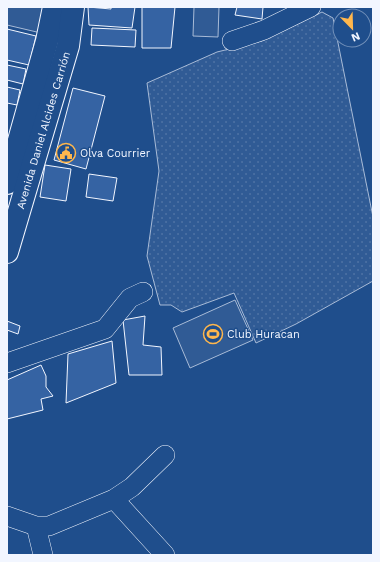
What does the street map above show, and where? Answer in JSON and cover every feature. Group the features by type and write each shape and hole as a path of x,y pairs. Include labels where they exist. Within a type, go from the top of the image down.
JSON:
{"main road":[{"name":"Avenida Daniel Alcides Carrión","path":"7,184 47,42 54,7"},
{"name":"Avenida Daniel Alcides Carrión","path":"7,252 68,46 73,7"}],"street":[{"path":"232,41 264,30 311,7"},
{"path":"7,363 105,329 130,298 143,292"},
{"path":"7,516 36,526 49,526 114,499 132,487 164,455"},
{"path":"114,499 165,555"},
{"path":"36,526 42,555"}],"shaded area":[{"path":"7,7 44,7 41,33 7,25"},
{"path":"194,7 219,7 218,37 193,36"},
{"path":"322,12 332,17 332,48 339,48 373,217 373,281 296,324 256,343 234,293 182,312 171,305 160,305 147,256 159,171 147,83 217,52 262,41"},
{"name":"Club Huracan","path":"235,300 253,340 190,368 173,328"}],"building":[{"path":"88,7 111,9 111,7 135,7 132,28 89,25"},
{"path":"142,7 175,7 171,48 142,48"},
{"path":"237,7 263,7 262,19 235,15"},
{"path":"92,28 136,30 135,47 91,45"},
{"path":"7,29 36,36 29,65 7,60"},
{"path":"7,65 26,69 23,84 7,80"},
{"path":"7,87 20,90 17,105 7,103"},
{"path":"73,88 105,96 86,169 54,160"},
{"path":"45,165 71,169 66,201 40,197"},
{"path":"89,174 117,178 113,201 86,197"},
{"path":"145,316 143,345 161,347 162,375 129,375 123,320"},
{"path":"7,321 20,326 18,334 7,330"},
{"path":"112,341 116,383 66,403 68,354"},
{"path":"41,365 46,376 46,387 53,396 41,399 43,410 7,419 7,380"}],"place":[{"name":"Olva Courrier","path":"66,153"},
{"name":"Club Huracan","path":"213,334"}]}
